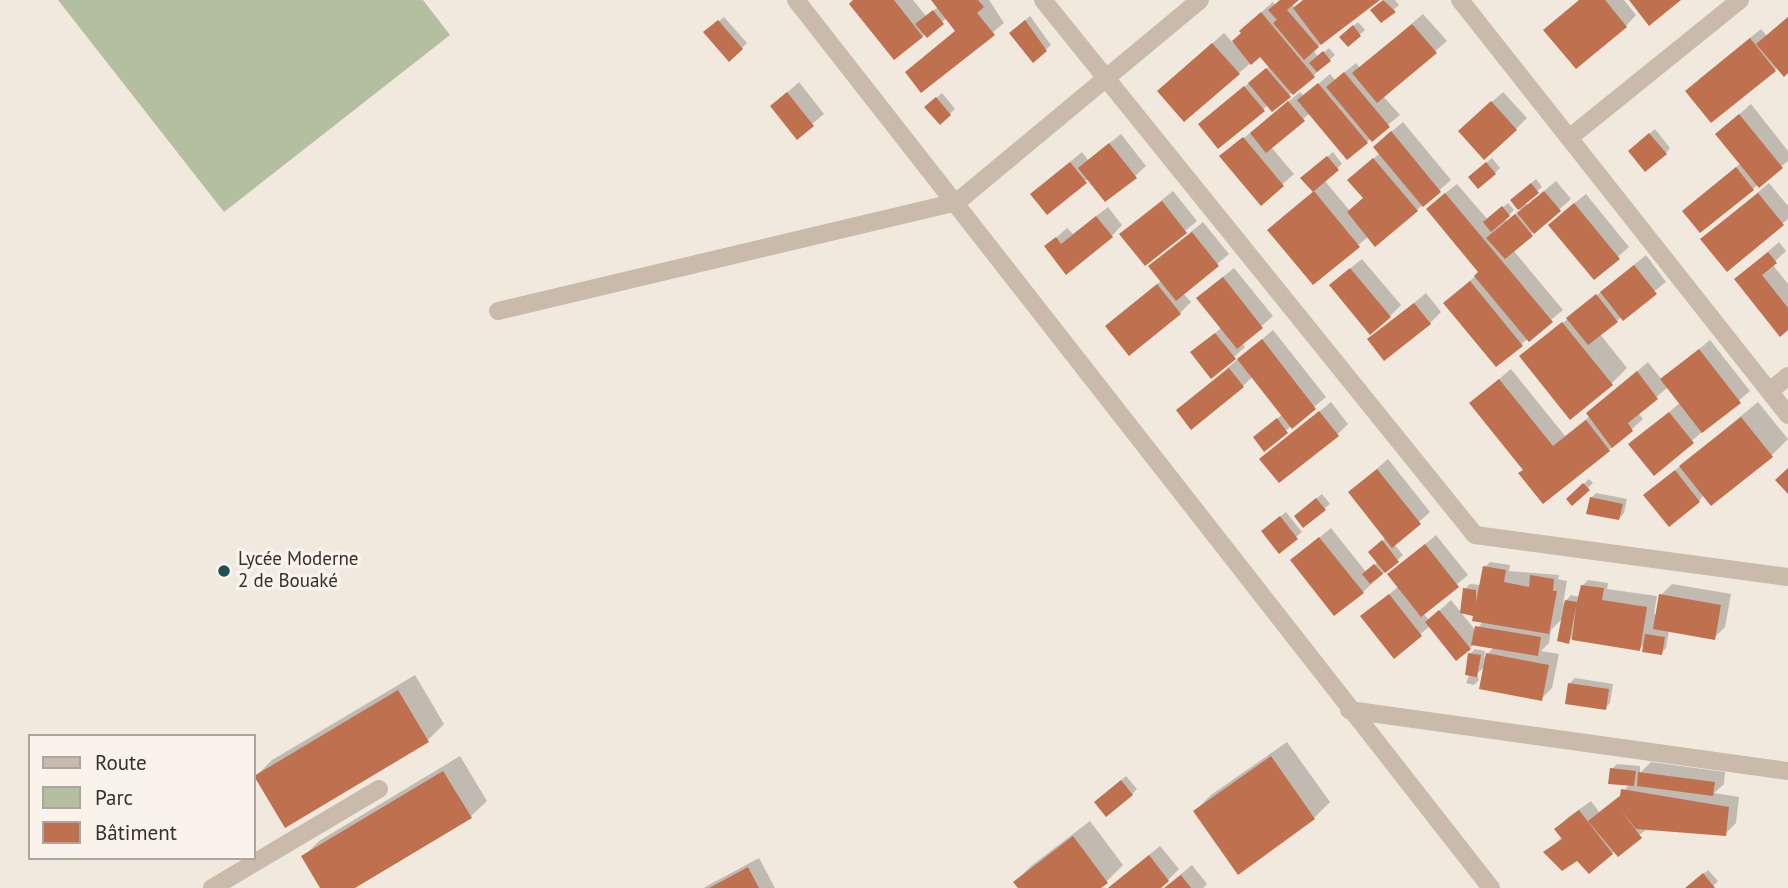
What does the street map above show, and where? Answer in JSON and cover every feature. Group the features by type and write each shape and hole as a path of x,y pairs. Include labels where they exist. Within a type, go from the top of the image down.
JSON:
{"street":[{"path":"796,0 957,202 1349,710 1491,888"},
{"path":"1042,0 1475,535 1788,577"},
{"path":"498,311 957,202 1200,0"},
{"path":"1460,0 1788,415"},
{"path":"1569,138 1740,0"},
{"path":"1770,391 1788,376"},
{"path":"1349,710 1788,771"},
{"path":"212,888 379,789"}],"green space":[{"path":"58,0 423,0 450,35 224,212"}],"building":[{"path":"853,0 894,0 923,37 894,60 849,4"},
{"path":"931,0 978,0 984,7 977,13 995,35 921,93 905,72 955,31"},
{"path":"1280,0 1299,0 1287,10 1319,47 1304,60 1273,23 1277,20 1268,10"},
{"path":"1303,0 1380,0 1321,45 1293,8"},
{"path":"1383,0 1396,12 1381,23 1370,10"},
{"path":"1579,0 1605,0 1627,27 1576,69 1543,30"},
{"path":"1629,0 1681,0 1649,26"},
{"path":"933,10 944,24 927,38 915,24"},
{"path":"1261,12 1315,77 1293,95 1260,57 1251,65 1232,41 1241,33 1239,31"},
{"path":"1788,17 1788,73 1784,77 1756,44"},
{"path":"718,20 743,49 729,62 703,32"},
{"path":"1025,20 1047,51 1033,63 1009,33"},
{"path":"1412,24 1437,53 1377,103 1352,73"},
{"path":"1353,25 1361,36 1348,47 1339,37"},
{"path":"1750,38 1776,71 1711,123 1685,91"},
{"path":"1212,43 1240,74 1184,122 1157,91"},
{"path":"1323,51 1331,61 1317,72 1309,63"},
{"path":"1266,68 1291,97 1272,112 1248,83"},
{"path":"1344,72 1390,127 1372,142 1326,87"},
{"path":"1318,83 1368,143 1347,160 1297,100"},
{"path":"1244,86 1265,111 1218,149 1198,124"},
{"path":"787,92 814,126 797,140 770,106"},
{"path":"936,97 951,115 940,125 924,107"},
{"path":"1288,101 1305,121 1266,153 1250,133"},
{"path":"1491,101 1517,130 1484,160 1458,131"},
{"path":"1739,114 1783,168 1759,188 1715,134"},
{"path":"1391,131 1441,192 1423,207 1373,147"},
{"path":"1649,133 1667,154 1645,172 1628,151"},
{"path":"1243,137 1284,186 1261,206 1219,156"},
{"path":"1109,143 1137,178 1105,202 1078,168"},
{"path":"1327,156 1339,170 1313,192 1300,178"},
{"path":"1373,158 1418,211 1375,247 1347,212 1363,198 1347,180"},
{"path":"1070,162 1087,183 1047,215 1030,194"},
{"path":"1486,162 1496,174 1478,189 1468,177"},
{"path":"1736,167 1754,190 1700,233 1682,211"},
{"path":"1531,183 1539,193 1518,210 1510,200"},
{"path":"1314,191 1360,247 1313,285 1267,230"},
{"path":"1544,191 1561,211 1534,234 1517,213"},
{"path":"1445,193 1553,322 1529,342 1474,276 1478,272 1426,209"},
{"path":"1758,193 1784,225 1727,272 1700,239"},
{"path":"1162,201 1187,233 1145,266 1119,234"},
{"path":"1574,203 1620,259 1594,280 1548,225"},
{"path":"1502,206 1510,216 1491,232 1483,222"},
{"path":"1515,214 1533,236 1505,259 1486,238"},
{"path":"1096,216 1113,237 1066,275 1044,246 1056,237 1061,244"},
{"path":"1192,232 1219,266 1176,301 1148,266"},
{"path":"1768,252 1777,263 1762,275 1788,308 1788,330 1780,337 1734,279"},
{"path":"1634,265 1657,294 1623,321 1600,292"},
{"path":"1350,268 1391,317 1370,335 1329,285"},
{"path":"1223,277 1263,328 1237,349 1196,298"},
{"path":"1470,281 1523,346 1496,367 1443,303"},
{"path":"1157,284 1181,314 1129,356 1105,326"},
{"path":"1596,294 1618,322 1588,345 1566,318"},
{"path":"1414,303 1431,324 1384,361 1367,339"},
{"path":"1562,322 1613,385 1570,420 1519,356"},
{"path":"1215,333 1236,359 1211,379 1190,352"},
{"path":"1262,339 1316,409 1292,429 1237,359"},
{"path":"1699,349 1741,403 1702,433 1660,379"},
{"path":"1229,368 1244,387 1191,430 1176,410"},
{"path":"1637,371 1658,399 1628,423 1633,431 1612,448 1586,413"},
{"path":"1499,379 1553,446 1586,420 1610,451 1543,504 1518,473 1523,470 1469,403"},
{"path":"1319,411 1339,436 1279,483 1259,459"},
{"path":"1669,412 1694,443 1654,476 1628,444"},
{"path":"1741,417 1773,457 1711,506 1679,466"},
{"path":"1277,418 1288,433 1264,452 1253,437"},
{"path":"1788,468 1788,494 1775,480"},
{"path":"1377,469 1421,524 1392,548 1348,492"},
{"path":"1675,470 1700,502 1669,527 1643,495"},
{"path":"1583,483 1590,490 1572,506 1566,499"},
{"path":"1590,497 1623,504 1619,520 1586,514"},
{"path":"1316,498 1326,510 1303,528 1294,516"},
{"path":"1280,516 1298,539 1279,554 1261,531"},
{"path":"1319,537 1364,593 1334,616 1290,560"},
{"path":"1382,540 1399,562 1385,573 1368,552"},
{"path":"1425,544 1459,587 1421,617 1387,574"},
{"path":"1374,564 1383,574 1370,584 1362,574"},
{"path":"1483,566 1506,570 1504,582 1529,587 1530,575 1554,579 1553,591 1557,591 1549,634 1472,621 1473,616 1460,613 1463,588 1476,590 1476,602"},
{"path":"1581,585 1604,588 1602,600 1647,607 1640,651 1572,640 1576,606 1569,644 1557,641 1565,600 1577,602"},
{"path":"1389,594 1422,636 1394,659 1360,616"},
{"path":"1659,594 1721,605 1715,640 1653,629"},
{"path":"1439,610 1471,649 1456,661 1425,622"},
{"path":"1475,626 1541,637 1538,656 1471,645"},
{"path":"1645,634 1665,637 1662,655 1642,652"},
{"path":"1468,653 1481,655 1477,677 1465,675"},
{"path":"1486,653 1549,665 1542,701 1479,689"},
{"path":"1568,683 1609,689 1606,710 1565,704"},
{"path":"398,690 429,742 285,828 256,779 256,775"},
{"path":"1271,756 1315,819 1238,875 1193,811"},
{"path":"1610,768 1636,771 1634,786 1608,784"},
{"path":"443,771 472,818 355,888 320,888 301,856"},
{"path":"1638,772 1715,782 1713,796 1637,786"},
{"path":"1121,780 1133,795 1106,817 1094,802"},
{"path":"1621,789 1729,807 1726,836 1636,829 1619,808 1642,838 1618,857 1588,821 1620,796"},
{"path":"1579,810 1613,854 1589,874 1577,861 1562,871 1543,852 1562,839 1554,829"},
{"path":"1073,836 1108,883 1101,888 1018,888 1013,882"},
{"path":"1149,855 1169,881 1161,888 1108,888"},
{"path":"748,867 759,888 709,888"},
{"path":"1703,873 1715,888 1685,888"},
{"path":"1181,875 1191,888 1164,888"}],"place":[{"name":"Lycée Moderne 2 de Bouaké","path":"224,571"}]}
